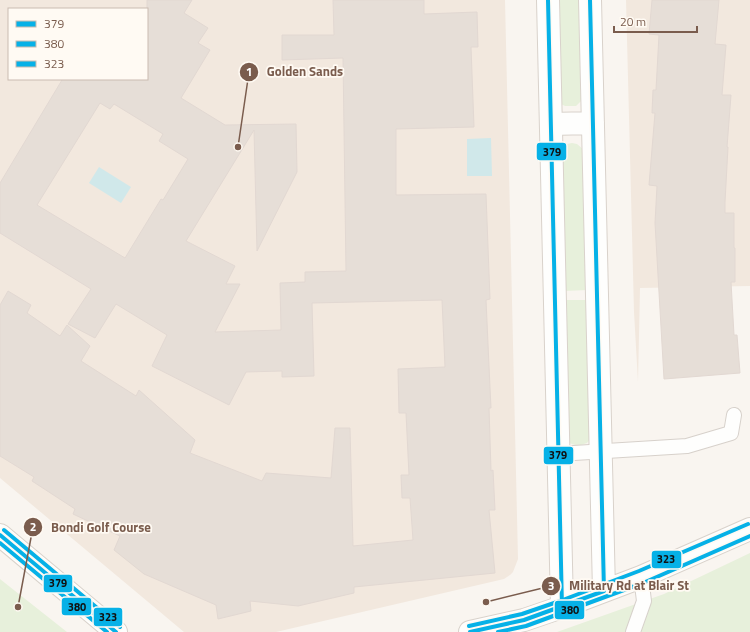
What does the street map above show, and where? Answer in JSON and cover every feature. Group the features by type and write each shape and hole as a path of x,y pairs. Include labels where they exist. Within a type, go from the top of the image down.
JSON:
{"street":[{"path":"548,0 562,607"},
{"path":"590,0 604,591"},
{"path":"551,124 593,122"},
{"path":"470,632 524,620 641,578 750,529"},
{"path":"0,535 116,632"}],"lane":[{"path":"558,454 687,446 731,433 734,415"},
{"path":"633,632 644,601 641,578"}],"shaded area":[{"path":"0,0 505,0 518,559 513,572 504,579 276,632 184,632 0,478"},
{"path":"626,0 750,0 750,286 640,288 638,382 634,312"}],"green space":[{"path":"555,0 580,0 582,100 576,106 565,106 561,104"},
{"path":"567,144 577,144 584,150 588,290 563,291 561,151"},
{"path":"563,300 588,300 590,439 587,443 578,446 569,443"},
{"path":"750,553 750,632 557,632 664,594"},
{"path":"0,579 5,583 67,632 0,632"}],"water":[{"path":"491,138 492,176 467,176 467,139"},
{"path":"99,167 131,187 121,203 89,183"}],"building":[{"path":"147,0 192,0 184,13 208,28 198,43 210,50 181,98 225,125 296,124 297,172 257,251 254,130 186,241 235,266 226,284 240,284 215,332 281,330 280,283 305,282 305,272 346,271 343,58 282,60 282,35 334,35 333,0 424,0 424,14 477,12 478,47 471,47 474,127 396,129 396,195 486,194 490,299 486,300 491,408 489,408 491,471 493,470 495,510 489,510 495,573 354,587 354,593 298,606 250,601 251,611 218,619 216,605 144,574 114,550 120,536 73,514 75,509 32,481 34,477 0,456 0,305 8,291 31,305 27,313 60,336 67,325 90,346 81,361 136,396 139,390 195,440 190,453 262,481 266,473 331,478 335,428 350,428 353,546 413,540 410,498 402,498 401,475 409,475 406,413 399,413 398,369 445,367 442,300 312,303 314,376 282,377 282,371 246,372 229,405 152,366 167,335 116,304 95,338 68,324 91,289 0,233 0,183 62,80 148,80","holes":["100,103 110,109 114,104 163,134 159,141 188,159 163,200 161,199 125,258 37,205"]},
{"path":"652,0 719,0 715,44 726,45 722,95 731,95 727,147 725,213 734,213 735,282 731,282 734,335 737,335 740,373 664,379 655,223 657,186 649,185 655,113 652,113 653,90 656,90 659,35 649,34"}],"transit line":[{"name":"379","path":"548,0 562,607"},
{"name":"379","path":"470,632 524,620 604,591 590,0"},
{"name":"323","path":"469,626 522,614 560,601 639,571 748,524"},
{"name":"323","path":"4,530 120,627"},
{"name":"379","path":"0,535 116,632"},
{"name":"380","path":"498,632 526,626 643,583 750,536"},
{"name":"380","path":"0,543 107,632"}],"place":[{"name":"Golden Sands","path":"238,147"},
{"name":"Military Rd at Blair St","path":"486,602"},
{"name":"Bondi Golf Course","path":"18,607"}]}
